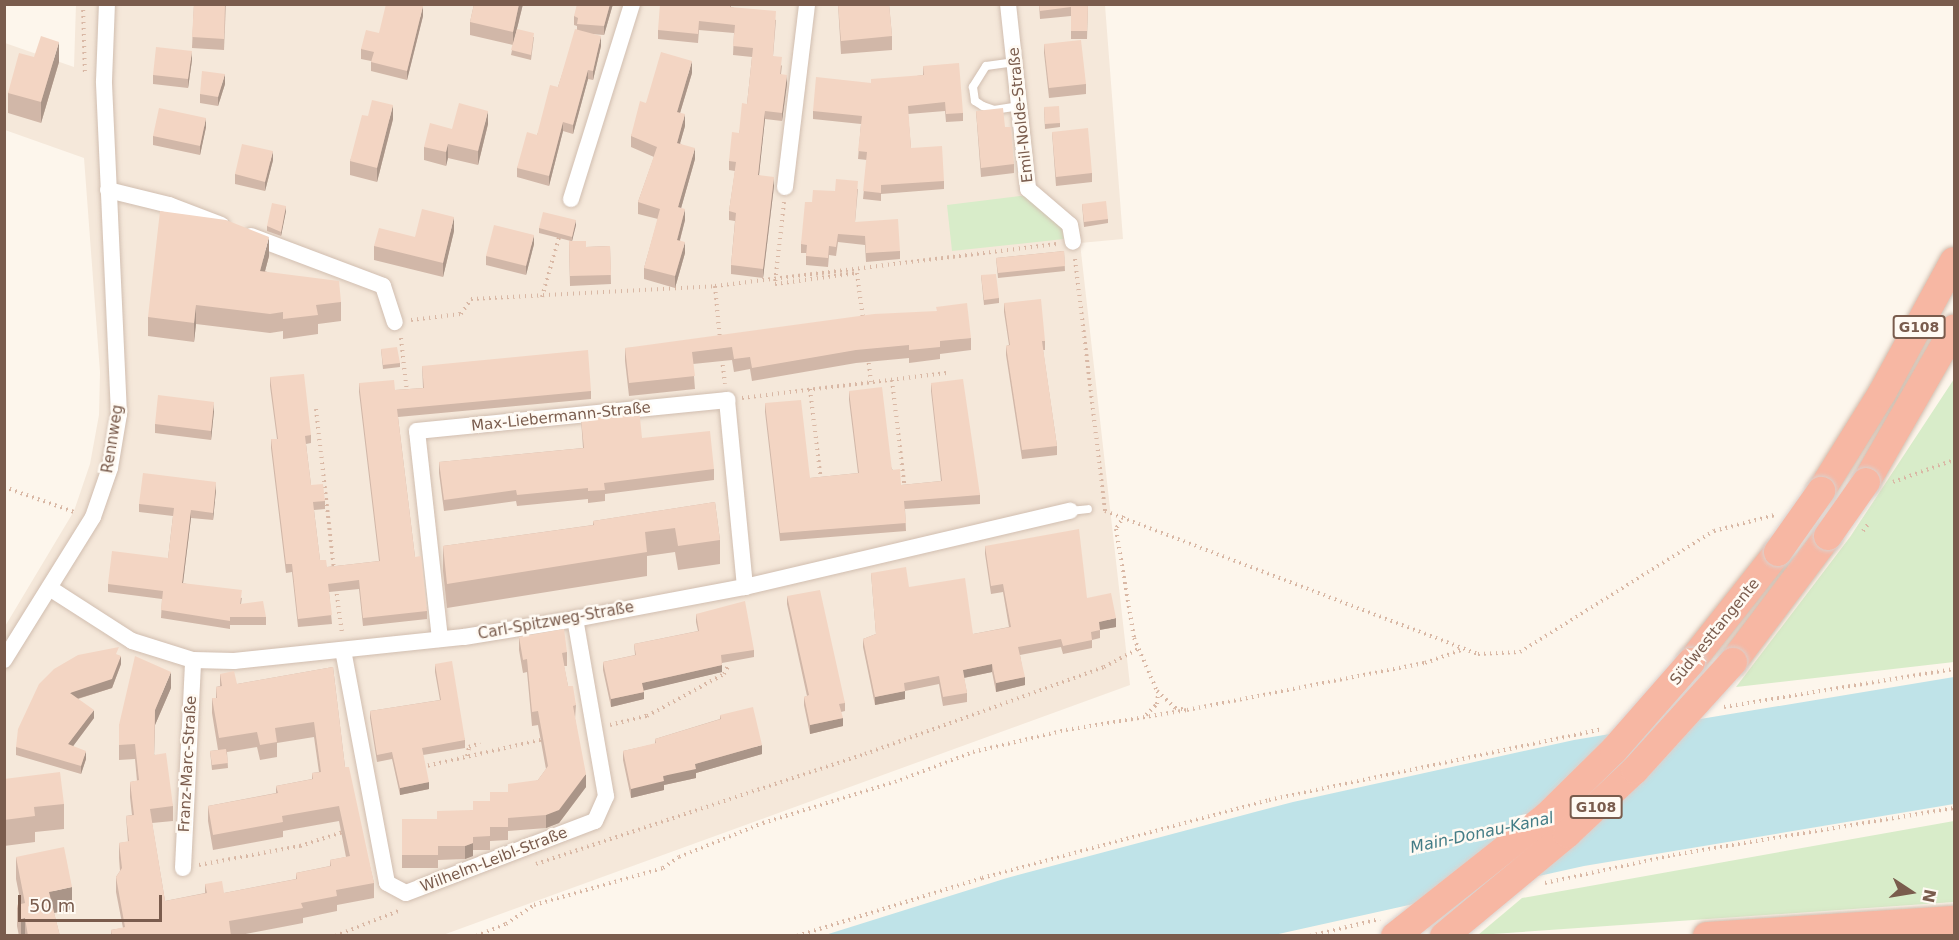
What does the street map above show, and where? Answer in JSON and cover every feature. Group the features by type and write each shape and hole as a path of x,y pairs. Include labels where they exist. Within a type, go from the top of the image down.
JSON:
{"highway":[{"name":"Südwesttangente","path":"1393,926 1547,816 1614,750 1736,609 1821,491 1882,393 1954,261"},
{"name":"Südwesttangente","path":"1444,936 1567,834 1635,770 1733,662 1828,536 1909,411 1954,329"},
{"path":"1707,936 1954,920"}],"street":[{"name":"Rennweg","path":"4,660 51,589 93,517 110,468 119,414 104,81 107,4"},
{"path":"571,198 632,4"},
{"path":"785,186 807,4"},
{"name":"Emil-Nolde-Straße","path":"1008,4 1028,189 1070,225 1073,242"},
{"path":"108,190 169,205 383,286 394,322"},
{"path":"727,400 745,587"},
{"name":"Max-Liebermann-Straße","path":"417,431 727,400"},
{"path":"417,431 440,639"},
{"name":"Carl-Spitzweg-Straße","path":"51,589 132,641 193,660 234,661 440,639 575,619 745,587 1070,512"},
{"name":"Wilhelm-Leibl-Straße","path":"344,650 373,822 387,883 406,893 595,821 606,796 575,619"},
{"name":"Franz-Marc-Straße","path":"183,868 193,660"}],"lane":[{"path":"1015,62 986,66 973,87 975,101 983,106 994,110 1020,106"},
{"path":"1070,512 1088,509"}],"path":[{"path":"84,4 85,78"},
{"path":"785,186 775,284 857,273 864,332"},
{"path":"542,297 571,198"},
{"path":"394,322 461,314 471,299 715,286 1073,242 1105,511"},
{"path":"715,286 721,343"},
{"path":"394,322 400,327 410,425 417,431"},
{"path":"866,344 871,382"},
{"path":"722,354 727,400 946,372"},
{"path":"892,380 905,494"},
{"path":"810,389 822,490"},
{"path":"316,409 344,650"},
{"path":"1890,483 1954,460"},
{"path":"4,487 93,517"},
{"path":"1088,509 1124,516 1478,654 1520,652 1714,531 1779,514"},
{"path":"1124,516 1116,529 1119,558 1138,648 1164,702 1187,710"},
{"path":"531,866 865,754 1104,667 1138,648"},
{"path":"476,936 506,924 534,904 663,868 679,857 763,823 895,782 973,752 1066,730 1187,710 1425,663 1464,649"},
{"path":"594,728 647,716 723,674 728,666"},
{"path":"1722,707 1954,669"},
{"path":"1144,716 1157,704 1157,691"},
{"path":"797,936 982,878 1269,800 1605,728"},
{"path":"414,769 548,738"},
{"path":"467,756 469,747 480,743"},
{"path":"1532,885 1673,855 1954,808"},
{"path":"183,868 300,846 373,822"},
{"path":"335,936 408,908"},
{"path":"1310,936 1393,926"}],"shaded area":[{"path":"76,4 1105,5 1123,239 1080,243 1130,685 443,935 5,935 4,628 74,511 90,464 99,415 100,372 84,158 5,130 5,43 74,67"}],"green space":[{"path":"1028,195 1061,224 1064,239 952,251 947,205"},
{"path":"1954,379 1954,662 1736,687 1850,537"},
{"path":"1954,821 1954,902 1478,935 1522,898"}],"water":[{"name":"Main-Donau-Kanal","path":"1954,677 1954,804 1584,866 1274,935 822,936 1007,878 1293,802 1574,740"}],"building":[{"path":"194,4 225,4 224,39 192,37"},
{"path":"386,4 423,6 407,71 371,62 374,52 361,49 366,30 379,33"},
{"path":"474,4 519,4 513,32 470,22"},
{"path":"577,4 610,4 604,26 577,24 578,18 574,16"},
{"path":"660,4 730,4 730,7 776,11 773,56 782,57 780,74 787,75 782,113 765,111 758,175 774,177 763,269 731,265 736,213 729,211 736,162 729,161 732,132 739,133 742,103 747,104 753,48 733,46 735,25 699,21 698,34 658,30"},
{"path":"838,4 889,4 892,36 841,41"},
{"path":"1039,4 1088,4 1087,31 1071,31 1071,7 1040,11"},
{"path":"517,29 534,33 531,55 511,50"},
{"path":"575,29 601,36 593,71 588,70 573,125 563,122 549,176 517,168 527,132 537,135 550,85 558,87"},
{"path":"41,36 59,42 41,102 8,93 19,53 34,57"},
{"path":"1081,40 1086,84 1049,88 1044,44"},
{"path":"156,47 192,51 188,79 153,75"},
{"path":"661,52 692,61 677,112 685,114 677,143 695,148 678,207 685,209 677,240 685,242 675,276 644,268 660,209 638,202 657,147 631,136 640,101 646,103"},
{"path":"959,63 963,113 946,114 945,102 908,106 911,148 942,146 944,181 881,185 881,193 863,191 867,152 858,151 862,116 813,111 816,77 871,83 871,79 924,75 923,66"},
{"path":"202,71 225,74 218,97 200,94"},
{"path":"372,100 393,105 377,168 350,161 362,115 368,116"},
{"path":"459,103 488,111 478,151 448,144 446,152 424,147 430,123 452,129"},
{"path":"1059,106 1060,123 1045,124 1044,107"},
{"path":"159,108 206,118 200,146 153,136"},
{"path":"1003,108 1005,127 1011,127 1014,164 981,168 976,111"},
{"path":"1088,128 1092,173 1056,177 1052,132"},
{"path":"242,144 273,151 265,182 235,174"},
{"path":"836,179 858,181 855,222 898,219 900,251 866,253 865,236 838,234 836,247 829,246 828,258 806,256 807,245 801,244 805,202 812,202 813,190 835,191"},
{"path":"1106,201 1108,219 1084,222 1082,204"},
{"path":"272,203 286,206 281,232 267,226"},
{"path":"422,209 454,217 443,263 374,246 379,228 415,237"},
{"path":"160,211 226,220 269,237 260,271 339,281 341,302 316,305 318,315 283,319 283,312 270,314 196,305 194,323 148,317"},
{"path":"543,212 576,220 572,237 539,228"},
{"path":"494,225 534,235 526,266 486,256"},
{"path":"569,241 586,241 586,247 610,246 611,275 570,276"},
{"path":"1064,251 1065,266 998,273 996,258"},
{"path":"996,274 999,298 984,300 981,275"},
{"path":"1041,299 1045,341 1042,341 1057,446 1022,450 1006,346 1010,345 1004,303"},
{"path":"967,303 971,338 940,341 940,347 909,350 909,345 856,350 752,368 750,357 734,359 732,347 692,352 695,376 629,383 625,348 874,314 937,311 936,307"},
{"path":"397,347 400,363 383,365 381,349"},
{"path":"588,350 591,391 397,409 415,557 421,556 427,611 363,618 359,580 328,584 332,615 298,619 292,564 286,564 271,439 278,439 270,377 304,374 311,435 305,436 311,485 323,484 325,501 313,502 320,560 326,560 327,567 380,561 359,383 394,380 395,390 424,388 422,366"},
{"path":"963,379 980,495 904,501 906,523 780,533 765,403 801,400 810,478 859,473 849,391 882,387 892,470 900,469 901,485 942,481 931,383"},
{"path":"158,395 214,402 211,431 155,424"},
{"path":"639,408 642,438 710,431 714,469 604,483 605,490 588,491 588,488 517,495 516,490 444,500 439,462 584,448 581,419 622,416 622,410"},
{"path":"143,473 216,482 213,513 191,510 182,583 242,590 240,604 263,601 266,617 230,617 230,621 161,610 163,591 108,584 112,551 168,558 174,508 139,504"},
{"path":"715,502 720,540 678,546 675,528 645,532 647,552 447,584 443,546 594,525 593,521"},
{"path":"1079,529 1087,598 1111,593 1116,618 1099,622 1100,630 1091,632 1092,640 1063,646 1061,639 1018,647 1025,677 996,683 992,664 963,670 967,693 943,697 939,676 904,683 905,691 875,697 863,639 876,634 871,573 906,567 909,587 965,578 973,634 1011,627 1003,584 991,586 985,546"},
{"path":"820,590 845,703 839,704 843,718 810,725 804,697 809,695 787,596"},
{"path":"745,601 754,650 721,655 722,665 642,683 644,692 611,699 603,662 636,655 634,644 699,631 696,614"},
{"path":"564,629 567,652 562,653 568,686 573,686 576,705 573,706 586,774 559,810 546,815 508,818 508,827 490,827 490,836 473,837 473,843 465,846 438,846 438,855 402,855 402,819 437,819 437,811 473,810 473,801 490,801 490,792 508,792 508,784 538,780 548,766 538,711 532,712 527,659 523,660 519,637"},
{"path":"119,647 116,654 121,656 112,679 70,693 94,710 68,744 86,751 81,766 16,747 18,729 39,684 54,669 78,655"},
{"path":"135,656 171,672 155,710 154,755 166,753 173,806 150,809 165,901 207,893 205,884 222,881 224,893 297,879 296,873 331,866 330,860 350,856 339,806 282,816 283,822 213,835 208,806 278,793 276,786 313,779 312,773 321,772 314,722 275,728 277,742 260,745 257,732 219,738 212,698 217,698 216,687 222,686 220,674 234,671 237,684 333,667 345,767 349,767 374,883 336,890 337,896 301,903 303,908 229,921 231,936 112,936 111,930 125,927 116,877 122,868 119,843 129,841 126,816 134,815 130,782 139,780 135,744 119,745 119,725"},
{"path":"452,661 465,740 422,748 429,782 400,788 392,752 377,755 370,711 441,700 435,664"},
{"path":"753,707 762,745 695,764 696,769 663,776 664,781 631,789 623,751 656,743 655,739 721,719 720,715"},
{"path":"226,749 228,763 212,765 210,751"},
{"path":"60,772 64,804 34,807 35,816 4,820 4,779"},
{"path":"64,847 72,887 49,892 60,936 28,936 25,918 21,919 17,905 25,903 16,857"}]}
